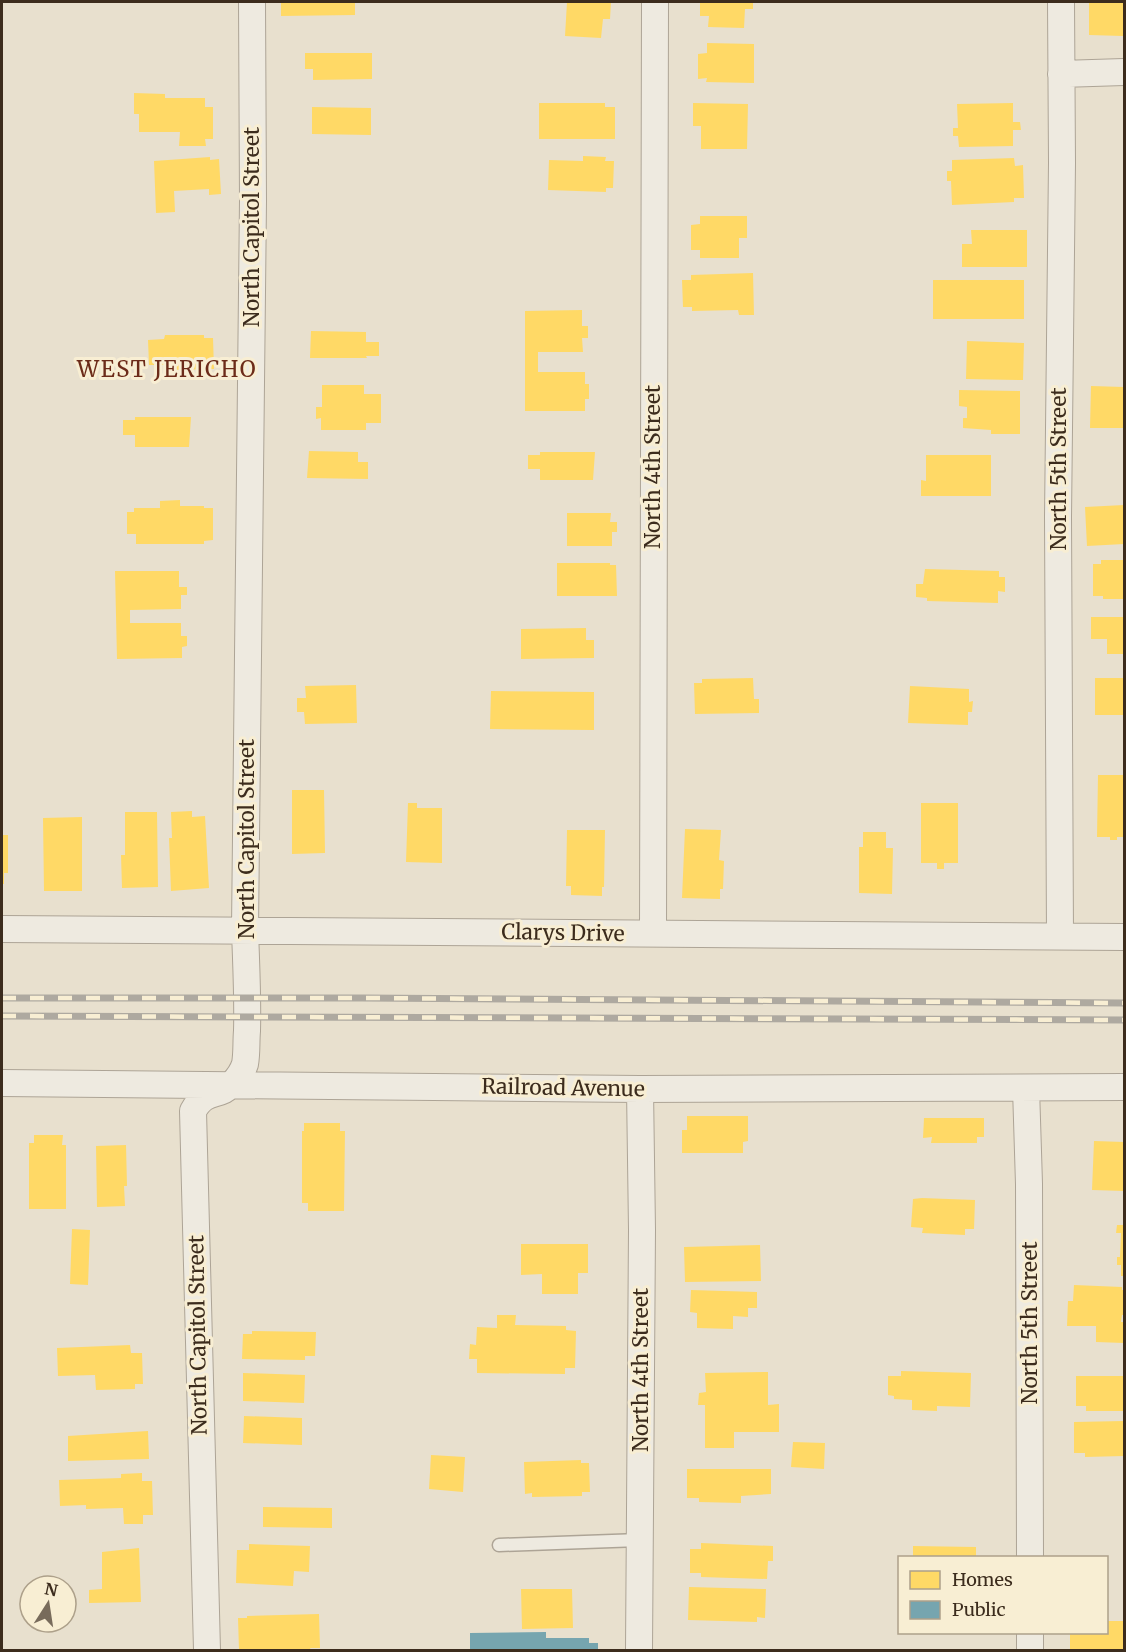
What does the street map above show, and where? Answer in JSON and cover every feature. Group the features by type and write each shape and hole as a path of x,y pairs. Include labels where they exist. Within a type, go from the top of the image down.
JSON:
{"street":[{"name":"North Capitol Street","path":"207,1650 193,1111 199,1100 221,1092 232,1085 244,1067 246,1057 245,929 253,201 252,2"},
{"name":"North 4th Street","path":"653,933 655,2"},
{"name":"North 5th Street","path":"1060,936 1058,517 1061,2"},
{"path":"1061,74 1125,72"},
{"name":"Clarys Drive","path":"2,929 1125,937"},
{"name":"Railroad Avenue","path":"2,1083 640,1089 1125,1088"},
{"name":"North 5th Street","path":"1026,1088 1029,1184 1030,1556"},
{"name":"North 4th Street","path":"639,1650 640,1089"},
{"path":"1030,1634 1030,1650"}],"lane":[{"path":"499,1545 640,1540"}],"building: Homes":[{"path":"281,2 355,2 355,15 281,16"},
{"path":"567,2 611,2 610,19 603,19 601,38 565,36"},
{"path":"700,2 753,2 753,9 745,9 744,28 708,27 709,16 700,16"},
{"path":"1089,2 1124,2 1123,36 1089,35"},
{"path":"707,43 754,44 754,83 706,82 707,78 698,79 698,54 707,53"},
{"path":"305,53 372,53 372,79 313,80 313,69 305,69"},
{"path":"134,93 165,94 165,98 205,98 205,107 213,107 213,139 205,139 206,146 179,146 180,132 139,132 139,114 134,114"},
{"path":"539,103 605,103 605,107 615,107 615,139 539,139"},
{"path":"693,103 748,104 747,149 701,149 701,126 693,126"},
{"path":"1013,103 1013,122 1020,122 1021,130 1013,130 1013,146 959,147 958,136 953,136 953,128 958,128 957,104"},
{"path":"312,107 371,108 371,135 312,134"},
{"path":"583,156 606,157 605,161 614,161 613,188 606,188 606,192 548,190 549,160 583,161"},
{"path":"210,157 210,160 219,159 221,194 209,195 209,189 174,191 175,212 156,213 154,161"},
{"path":"1014,158 1015,166 1023,165 1024,198 1014,198 1014,202 952,205 951,181 947,181 947,171 952,171 952,160"},
{"path":"700,216 747,216 747,238 739,238 739,258 700,258 700,250 691,250 691,225 700,224"},
{"path":"971,230 1027,230 1027,267 962,267 962,244 972,244"},
{"path":"753,273 754,315 739,315 738,310 692,311 692,307 683,307 682,280 691,280 691,275"},
{"path":"933,280 1024,280 1024,319 933,319"},
{"path":"582,310 582,326 588,326 588,338 582,338 583,352 538,352 538,372 585,372 585,384 589,384 589,399 585,399 585,411 525,411 525,311"},
{"path":"311,331 366,332 366,342 379,342 379,356 310,358"},
{"path":"165,335 204,335 204,338 213,338 214,369 168,370 168,365 149,365 148,340 164,339"},
{"path":"967,341 1024,343 1023,380 966,379"},
{"path":"322,385 364,385 364,394 381,394 381,423 366,423 366,430 321,430 321,418 316,419 316,407 322,407"},
{"path":"1091,386 1124,387 1124,428 1090,428"},
{"path":"959,390 1020,391 1020,434 991,434 991,430 963,428 963,418 967,418 967,407 959,406"},
{"path":"135,417 191,417 189,447 135,447 135,435 123,435 123,420 135,420"},
{"path":"309,451 358,452 358,462 368,462 368,479 307,478"},
{"path":"540,452 595,452 593,480 540,480 540,469 528,469 528,455 540,455"},
{"path":"926,455 991,455 991,496 921,496 921,480 926,481"},
{"path":"180,500 180,506 213,508 213,540 204,541 204,544 136,544 136,534 127,534 127,512 134,512 134,508 160,508 160,501"},
{"path":"1124,505 1124,544 1087,546 1085,507"},
{"path":"567,513 611,513 610,522 617,522 617,532 612,532 612,546 567,546"},
{"path":"1101,560 1124,560 1124,599 1103,599 1103,596 1093,596 1093,564 1101,564"},
{"path":"557,563 616,565 617,596 557,596"},
{"path":"925,569 999,571 999,577 1005,577 1005,592 998,591 998,603 927,601 927,598 916,597 916,584 923,584"},
{"path":"115,571 179,571 179,587 187,587 187,595 181,595 181,609 130,610 130,623 181,623 181,636 187,636 187,646 182,647 182,658 117,659"},
{"path":"1091,617 1124,617 1124,654 1107,654 1107,639 1091,639"},
{"path":"586,628 586,640 594,640 594,658 521,659 521,629"},
{"path":"753,678 754,699 759,699 759,713 695,714 694,683 702,683 702,679"},
{"path":"1095,678 1124,678 1124,715 1095,715"},
{"path":"356,685 357,723 305,724 304,712 297,712 297,698 306,698 305,686"},
{"path":"910,686 969,689 969,702 973,701 972,712 968,712 968,725 908,723"},
{"path":"491,691 594,692 594,730 490,729"},
{"path":"1098,775 1124,775 1124,837 1117,837 1117,840 1110,840 1110,837 1097,837"},
{"path":"292,790 324,790 325,853 292,854"},
{"path":"408,803 417,803 417,808 442,808 442,863 406,862"},
{"path":"921,803 958,803 958,863 944,863 944,869 937,869 937,863 921,863"},
{"path":"192,811 192,817 205,816 209,888 171,891 169,838 172,838 171,812"},
{"path":"125,812 157,812 158,887 122,888 121,855 125,855"},
{"path":"82,817 82,891 44,891 43,818"},
{"path":"685,829 721,830 719,860 724,861 723,889 720,889 720,899 682,898"},
{"path":"567,830 605,830 602,896 571,895 571,886 566,886"},
{"path":"863,832 886,832 886,848 893,848 892,894 859,893 859,847 863,847"},
{"path":"2,835 8,835 8,873 4,873 4,884 2,884"},
{"path":"687,1116 748,1116 748,1141 743,1142 743,1153 682,1153 682,1130 687,1130"},
{"path":"924,1118 984,1118 984,1137 977,1137 977,1143 931,1143 932,1137 923,1138"},
{"path":"304,1123 340,1123 340,1131 345,1131 344,1211 308,1211 308,1203 302,1203"},
{"path":"34,1135 63,1135 62,1145 66,1145 66,1209 29,1209 29,1143 34,1143"},
{"path":"1094,1141 1124,1142 1124,1191 1092,1190"},
{"path":"126,1145 125,1206 97,1207 96,1146"},
{"path":"913,1199 975,1200 974,1229 965,1229 965,1235 922,1233 923,1228 911,1227"},
{"path":"1117,1225 1124,1225 1124,1276 1121,1276 1121,1265 1117,1265 1117,1257 1120,1257 1121,1233 1116,1233"},
{"path":"72,1229 90,1230 88,1285 70,1284"},
{"path":"521,1244 588,1244 588,1273 578,1273 578,1294 542,1294 542,1274 521,1275"},
{"path":"760,1245 761,1281 685,1282 684,1247"},
{"path":"1074,1285 1122,1287 1124,1315 1122,1315 1121,1322 1124,1322 1124,1343 1096,1342 1096,1326 1067,1326 1068,1301 1073,1301"},
{"path":"691,1290 757,1292 757,1308 748,1308 748,1317 733,1316 733,1329 697,1328 697,1313 690,1312"},
{"path":"497,1315 516,1315 515,1325 566,1326 566,1330 576,1331 575,1368 565,1368 565,1374 477,1373 477,1359 469,1359 470,1344 476,1345 477,1327 497,1328"},
{"path":"252,1331 316,1332 315,1356 305,1356 305,1360 242,1359 243,1334 252,1334"},
{"path":"130,1345 131,1353 142,1353 143,1384 135,1384 135,1389 96,1390 95,1375 58,1376 57,1348"},
{"path":"901,1371 971,1373 970,1407 937,1406 937,1411 912,1410 912,1400 894,1399 894,1396 888,1395 888,1376 901,1376"},
{"path":"768,1372 768,1405 779,1404 779,1432 734,1432 734,1448 705,1448 705,1405 698,1405 699,1393 706,1392 705,1373"},
{"path":"243,1373 305,1375 304,1403 243,1401"},
{"path":"1076,1376 1124,1376 1124,1411 1086,1411 1086,1406 1076,1406"},
{"path":"244,1416 302,1418 302,1445 243,1443"},
{"path":"1124,1421 1124,1456 1085,1457 1085,1453 1074,1453 1074,1422"},
{"path":"148,1431 149,1459 68,1461 68,1436"},
{"path":"793,1442 825,1443 824,1469 791,1467"},
{"path":"431,1455 465,1457 463,1492 429,1489"},
{"path":"581,1460 581,1463 589,1463 590,1492 582,1492 582,1496 532,1497 532,1493 525,1494 524,1462"},
{"path":"687,1469 771,1469 771,1494 741,1496 741,1503 699,1502 699,1498 687,1498"},
{"path":"142,1473 142,1481 152,1481 153,1515 143,1515 143,1524 124,1524 123,1508 86,1509 86,1505 60,1506 59,1480 121,1478 121,1474"},
{"path":"263,1507 332,1508 332,1528 263,1527"},
{"path":"701,1543 773,1546 773,1561 768,1561 767,1579 701,1577 701,1573 690,1573 690,1549 701,1549"},
{"path":"249,1544 310,1546 309,1572 294,1571 293,1586 236,1583 237,1550 249,1550"},
{"path":"913,1546 976,1547 976,1556 913,1556"},
{"path":"139,1548 141,1602 89,1603 89,1590 102,1589 102,1552"},
{"path":"689,1587 766,1589 765,1618 757,1617 757,1622 688,1620"},
{"path":"521,1589 572,1589 573,1628 522,1629"},
{"path":"319,1614 320,1648 239,1650 238,1618"},
{"path":"1108,1621 1124,1621 1124,1650 1070,1650 1070,1634 1108,1634"}],"building: Public":[{"path":"546,1632 546,1638 589,1638 589,1643 598,1643 598,1650 470,1650 470,1633"}],"railway":[{"path":"2,998 1124,1003"},
{"path":"2,1016 1124,1020"}],"district":[{"name":"WEST JERICHO","path":"167,369"}]}
